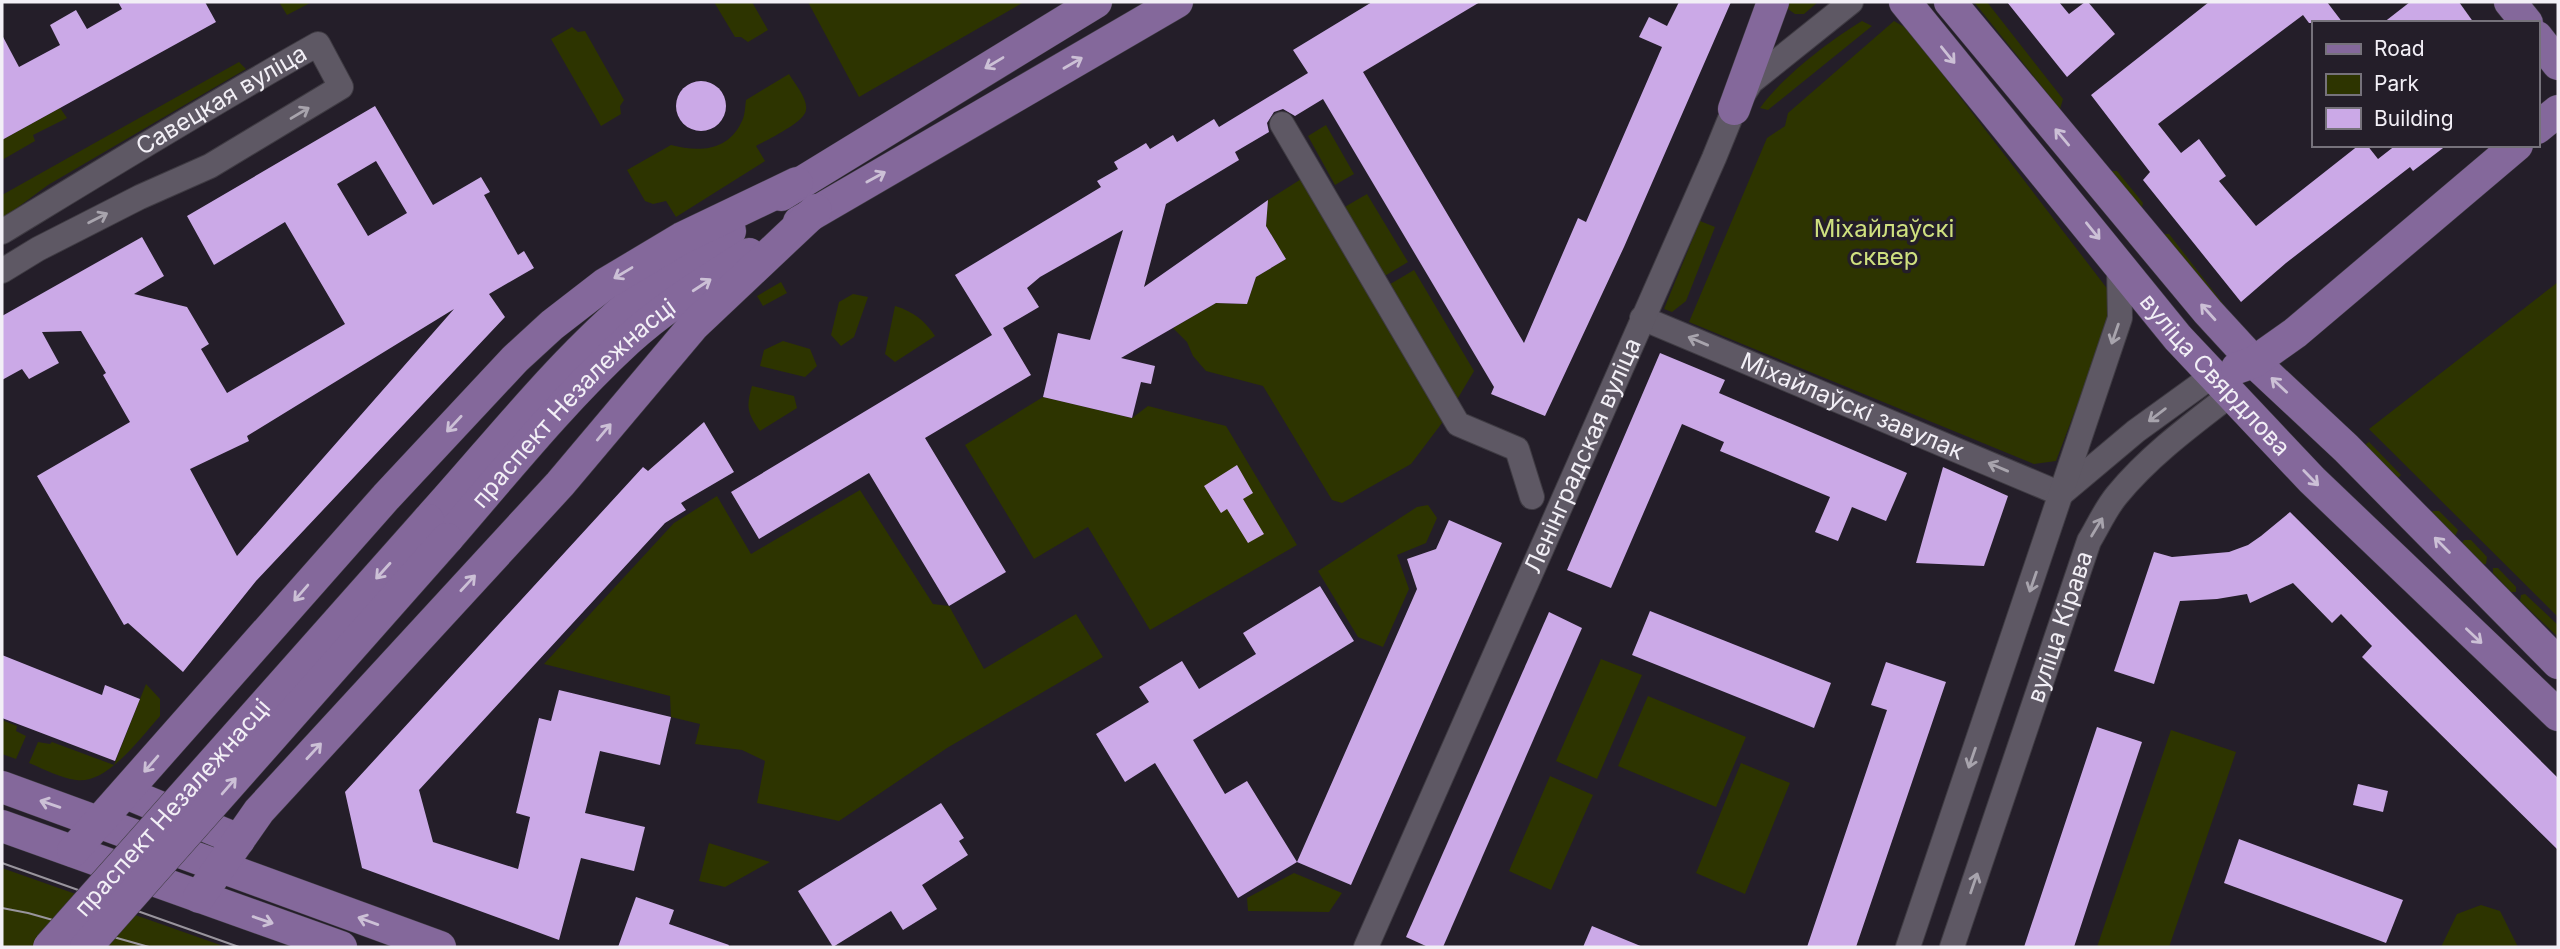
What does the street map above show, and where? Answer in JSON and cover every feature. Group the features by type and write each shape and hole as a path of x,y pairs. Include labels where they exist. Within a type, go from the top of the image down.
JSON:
{"main road":[{"name":"праспект Незалежнасці","path":"86,947 438,530 571,360 639,296 797,183 1096,2"},
{"name":"праспект Незалежнасці","path":"49,947 438,530 628,340 669,306 816,210 1177,2"},
{"path":"1734,109 1773,2"},
{"name":"вуліца Свярдлова","path":"1905,2 2104,244 2119,267 2221,385 2412,577 2558,715"},
{"name":"вуліца Свярдлова","path":"1950,2 2152,246 2254,362 2346,448 2558,663"},
{"path":"2510,2 2524,21"},
{"path":"2539,40 2558,64"},
{"path":"2539,126 2558,111"},
{"name":"вуліца Кірава","path":"2221,385 2295,333 2515,147"},
{"path":"73,850 386,497 524,351 606,284 682,238 797,183"},
{"path":"199,897 259,811 560,484 694,325 816,210"},
{"path":"2,787 440,947"},
{"path":"126,793 239,840"},
{"path":"2,827 341,947"}],"street":[{"name":"Ленінградская вуліца","path":"1366,947 1734,109 1751,82 1850,2"},
{"name":"Савецкая вуліца","path":"2,232 189,117 318,44 341,88 210,166 139,197 38,249 2,271"},
{"path":"1282,124 1458,424 1517,449 1532,497"},
{"name":"вуліца Кірава","path":"1908,947 2120,318 2119,267"},
{"name":"Міхайлаўскі завулак","path":"1642,318 2061,494"},
{"name":"вуліца Кірава","path":"2061,494 2136,431 2221,385"},
{"name":"вуліца Кірава","path":"1952,947 2089,541 2115,497 2184,431 2221,385"}],"green space":[{"path":"279,2 312,2 287,15"},
{"path":"714,2 752,2 768,30 748,42 741,37 735,37"},
{"path":"808,2 1024,2 859,97"},
{"path":"1788,2 1818,2 1804,14 1795,14 1788,9"},
{"path":"1974,2 1987,2 2063,99 2060,109"},
{"path":"1862,21 1872,26 1768,110 1760,108 1807,60"},
{"name":"Міхайлаўскі сквер","path":"1894,21 1908,29 2109,291 2111,316 2056,461 2034,464 1689,322 1767,138 1785,126 1788,113"},
{"path":"572,27 578,32 585,31 624,100 620,106 621,114 601,126 551,39"},
{"path":"239,62 246,69 48,185 2,219 2,195"},
{"path":"789,74 803,96 806,110 793,125 756,146 765,161 676,217 666,201 653,204 645,201 627,170 671,145 701,149 720,145 735,133 741,123 746,100"},
{"path":"60,108 67,118 33,135 35,141 2,160 2,140"},
{"path":"1326,125 1354,174 1335,185 1308,136"},
{"path":"2109,171 2117,171 2143,203 2141,212"},
{"path":"1306,176 1445,419 1411,464 1342,503 1332,500 1263,386 1206,371 1193,356 1187,342 1173,328 1216,303 1247,304 1256,277 1286,259 1266,226 1268,200"},
{"path":"1367,194 1408,262 1383,277 1343,208"},
{"path":"1700,221 1715,227 1686,301 1672,312 1664,309"},
{"path":"2158,234 2169,234 2242,328"},
{"path":"1414,270 1474,371 1455,403 1387,286"},
{"path":"781,282 787,293 763,306 757,296"},
{"path":"2558,282 2558,617 2369,429"},
{"path":"853,294 868,297 854,337 841,346 831,335 839,302"},
{"path":"895,306 918,317 935,336 895,362 885,354"},
{"path":"783,341 810,349 817,366 805,377 760,366 764,350"},
{"path":"752,386 794,396 797,408 760,431 749,410"},
{"path":"1043,397 1132,418 1148,406 1226,426 1297,545 1150,630 1088,527 1034,559 965,445"},
{"path":"2369,442 2401,475 2392,484 2366,457 2366,444"},
{"path":"860,490 933,604 949,606 984,669 1076,614 1103,657 947,748 839,821 757,803 765,761 742,750 695,744 700,724 671,717 670,696 544,664 674,523 717,496 751,554"},
{"path":"1428,505 1437,518 1426,543 1397,555 1409,589 1383,647 1358,637 1318,571 1417,507"},
{"path":"2439,511 2458,530 2455,536 2431,513"},
{"path":"2464,540 2471,540 2487,557 2486,564 2464,546"},
{"path":"2493,568 2498,568 2516,587 2516,592 2511,592 2493,573"},
{"path":"2525,594 2558,625 2558,637 2520,601 2521,595"},
{"path":"1601,659 1642,675 1597,779 1556,761"},
{"path":"146,684 160,699 160,716 114,765"},
{"path":"1648,696 1746,737 1716,807 1618,766"},
{"path":"2,720 17,726 16,731 26,736 16,759 2,754"},
{"path":"2171,730 2236,752 2169,947 2097,947"},
{"path":"38,742 52,742 114,765 88,780 58,775 29,763"},
{"path":"1741,763 1790,783 1745,894 1696,873"},
{"path":"1550,776 1593,795 1551,890 1509,871"},
{"path":"709,843 770,862 725,887 699,881"},
{"path":"2,868 226,947 2,947"},
{"path":"1294,873 1342,893 1329,912 1248,911 1247,898"},
{"path":"2481,905 2500,911 2518,947 2441,947 2457,914"}],"building":[{"path":"118,2 205,2 216,22 2,140 2,35 19,67 60,45 50,25 76,10 87,29 122,9"},
{"path":"1372,2 1480,2 1363,72 1524,343 1578,218 1586,222 1662,47 1639,37 1649,17 1667,26 1679,2 1731,2 1624,247 1545,416 1491,394 1494,387 1323,99 1295,116 1283,109 1274,112 1267,123 1269,132 1235,152 1239,160 1166,204 1144,287 1268,200 1266,226 1286,259 1256,277 1247,304 1216,303 1121,358 1155,366 1151,384 1141,382 1132,418 1043,397 1058,333 1090,340 1123,230 1040,277 1027,288 1039,307 1003,328 1031,375 925,438 1006,572 949,606 869,473 759,539 731,492 992,335 955,275 1101,187 1097,181 1118,169 1114,162 1146,143 1150,149 1173,135 1177,142 1214,119 1219,127 1308,73 1293,50"},
{"path":"2007,2 2059,2 2069,14 2088,2 2115,34 2067,77"},
{"path":"2209,2 2327,2 2341,21 2309,23 2303,15 2158,124 2181,153 2199,139 2226,176 2219,181 2256,226 2356,147 2369,147 2378,159 2393,147 2444,147 2413,171 2410,167 2286,263 2241,302 2143,180 2150,172 2091,95"},
{"path":"2410,2 2459,2 2473,21 2386,21"},
{"path":"701,81 719,88 726,106 719,124 701,131 683,124 676,106 683,88"},
{"path":"375,106 433,205 481,177 490,192 484,195 518,255 524,251 534,268 489,294 505,317 256,581 183,672 128,623 124,625 37,476 130,422 103,375 106,373 81,331 42,332 59,363 29,379 22,369 2,380 2,316 142,237 164,276 134,294 187,307 209,344 201,349 227,393 345,324 285,222 214,265 187,216","holes":["376,161 407,213 368,236 337,184","454,309 237,556 190,469 249,441 247,436"]},
{"path":"1660,353 1725,380 1719,393 1907,473 1886,521 1852,507 1838,541 1815,532 1830,497 1720,451 1724,442 1682,424 1611,588 1567,570"},
{"path":"704,422 734,472 681,503 686,510 665,523 419,790 433,842 518,869 530,817 516,813 539,718 551,721 559,690 671,717 660,765 600,751 585,813 645,827 634,871 581,858 559,940 362,868 345,792 643,467 648,471"},
{"path":"1237,465 1253,493 1243,499 1264,534 1248,543 1227,509 1221,513 1204,486"},
{"path":"1943,467 2008,496 1984,566 1916,563"},
{"path":"2290,512 2558,778 2558,850 2362,657 2372,646 2341,614 2332,623 2293,583 2250,603 2247,594 2180,601 2154,684 2114,671 2154,552 2172,557 2229,552 2248,545"},
{"path":"1449,520 1502,543 1351,885 1297,862 1417,589 1407,559 1436,549"},
{"path":"1320,586 1354,641 1193,740 1225,794 1247,781 1297,862 1238,898 1155,763 1125,782 1096,734 1149,702 1139,687 1182,661 1199,689 1256,654 1243,633"},
{"path":"1650,611 1831,683 1814,728 1632,655"},
{"path":"1549,612 1582,628 1443,947 1428,947 1406,937"},
{"path":"2,655 102,695 105,685 140,699 115,761 2,718"},
{"path":"1886,662 1946,682 1856,947 1807,947 1887,710 1871,705"},
{"path":"2097,727 2142,742 2074,947 2024,947"},
{"path":"2358,784 2388,791 2383,812 2353,805"},
{"path":"941,803 964,838 959,841 968,855 922,885 937,909 903,930 891,911 833,947 798,891"},
{"path":"2239,839 2403,900 2386,943 2224,883"},
{"path":"636,897 674,910 669,924 729,945 728,947 618,947"},
{"path":"1592,926 1643,947 1583,947"}],"tram line":[{"path":"2,863 239,947"},
{"path":"2,908 149,947"}]}
